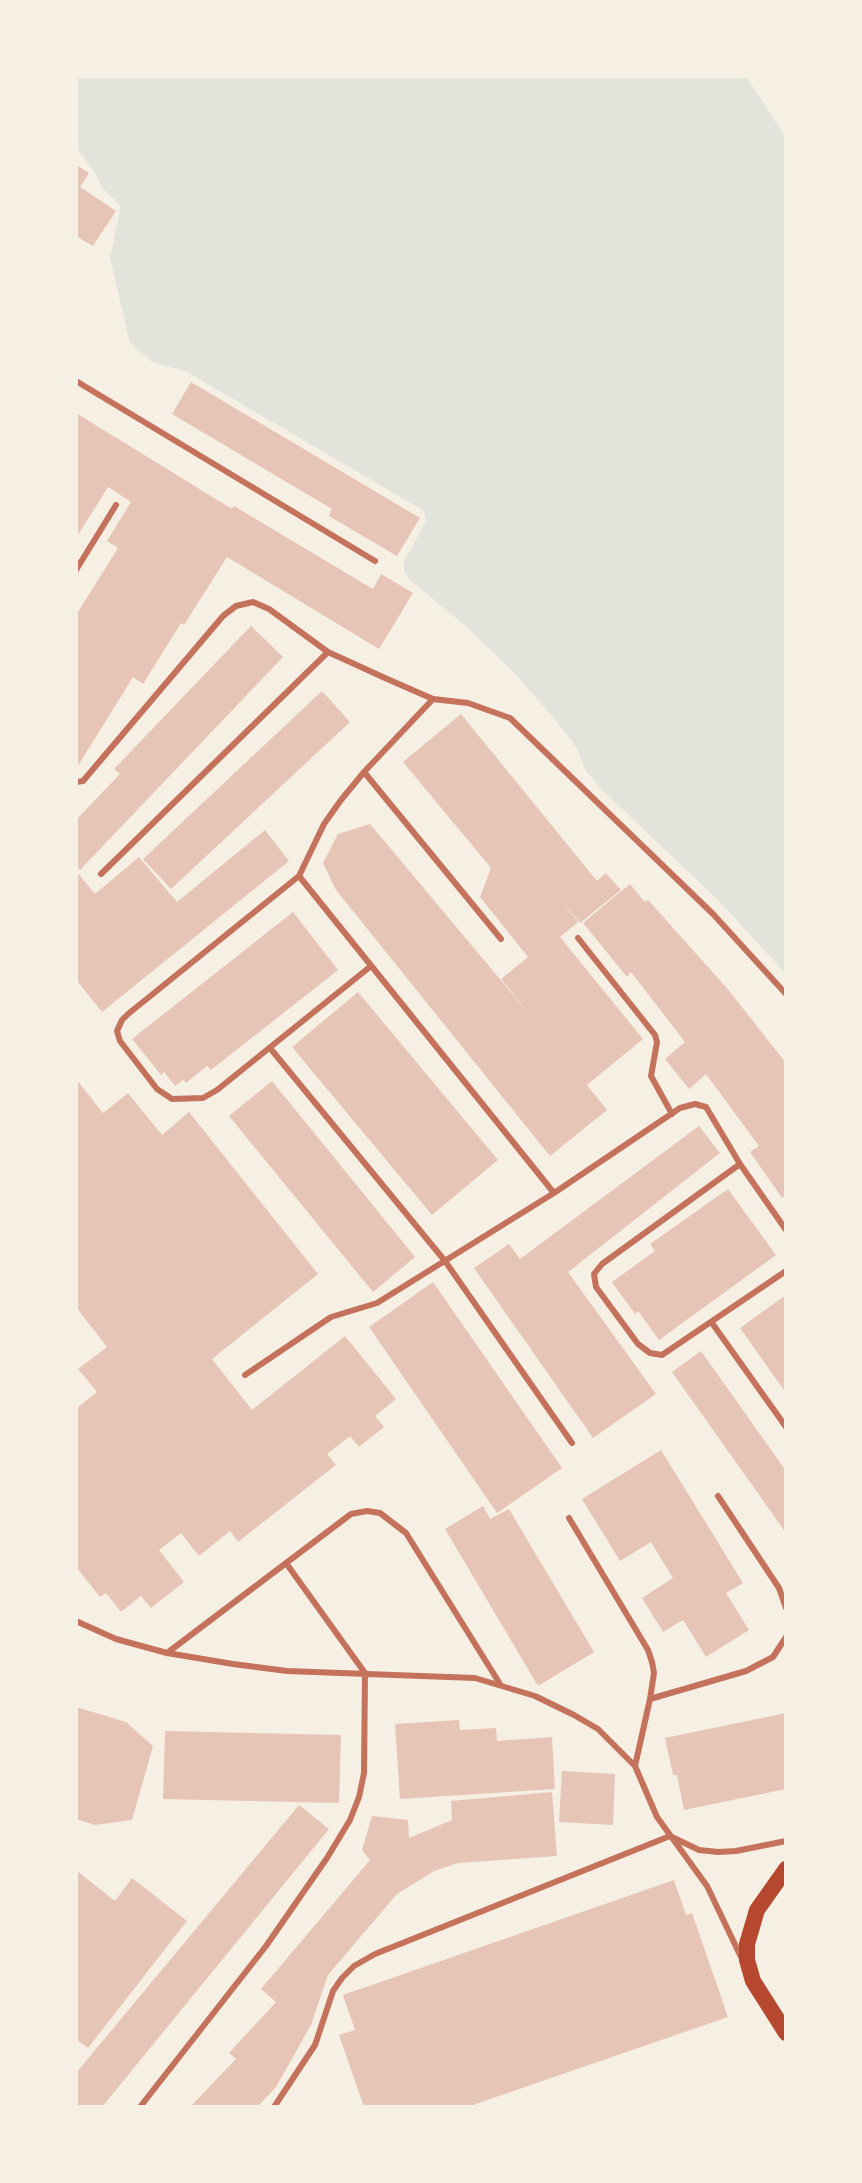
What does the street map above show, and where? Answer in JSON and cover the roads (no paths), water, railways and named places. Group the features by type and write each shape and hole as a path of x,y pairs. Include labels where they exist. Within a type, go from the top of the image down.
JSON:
{"main road":[{"path":"786,1869 757,1910 750,1928 747,1960 753,1981 786,2033"}],"lane":[{"path":"76,381 375,561"},
{"path":"76,570 116,505"},
{"path":"76,782 83,781 223,616 236,606 253,602 269,609 328,652 433,699 468,703 510,718 713,914 786,994"},
{"path":"101,874 328,652"},
{"path":"371,966 203,1098 172,1099 157,1089 120,1041 117,1031 128,1014 299,876 324,824 364,772 433,699"},
{"path":"364,772 501,939"},
{"path":"299,876 554,1193"},
{"path":"578,938 655,1035 657,1042 651,1076 672,1114"},
{"path":"270,1048 445,1261 572,1443"},
{"path":"245,1375 331,1317 377,1303 554,1193 672,1114 695,1104 706,1107 740,1164 786,1230"},
{"path":"740,1164 602,1264 594,1274 596,1287 638,1344 650,1353 662,1355 786,1271"},
{"path":"712,1323 786,1427"},
{"path":"718,1496 779,1588 786,1608"},
{"path":"167,1653 351,1514 367,1511 380,1513 406,1533 500,1684"},
{"path":"569,1518 648,1650 654,1673 635,1766"},
{"path":"140,2107 266,1946 350,1820 359,1797 364,1773 365,1673 286,1563"},
{"path":"76,1621 116,1639 167,1653 287,1671 453,1675 500,1684 535,1696 598,1729 635,1766 657,1817 707,1886 753,1981"},
{"path":"650,1699 746,1671 773,1657 786,1637"},
{"path":"274,2107 315,2045 333,1991 354,1966 375,1954 670,1836 699,1850 718,1852 786,1841"}]}
